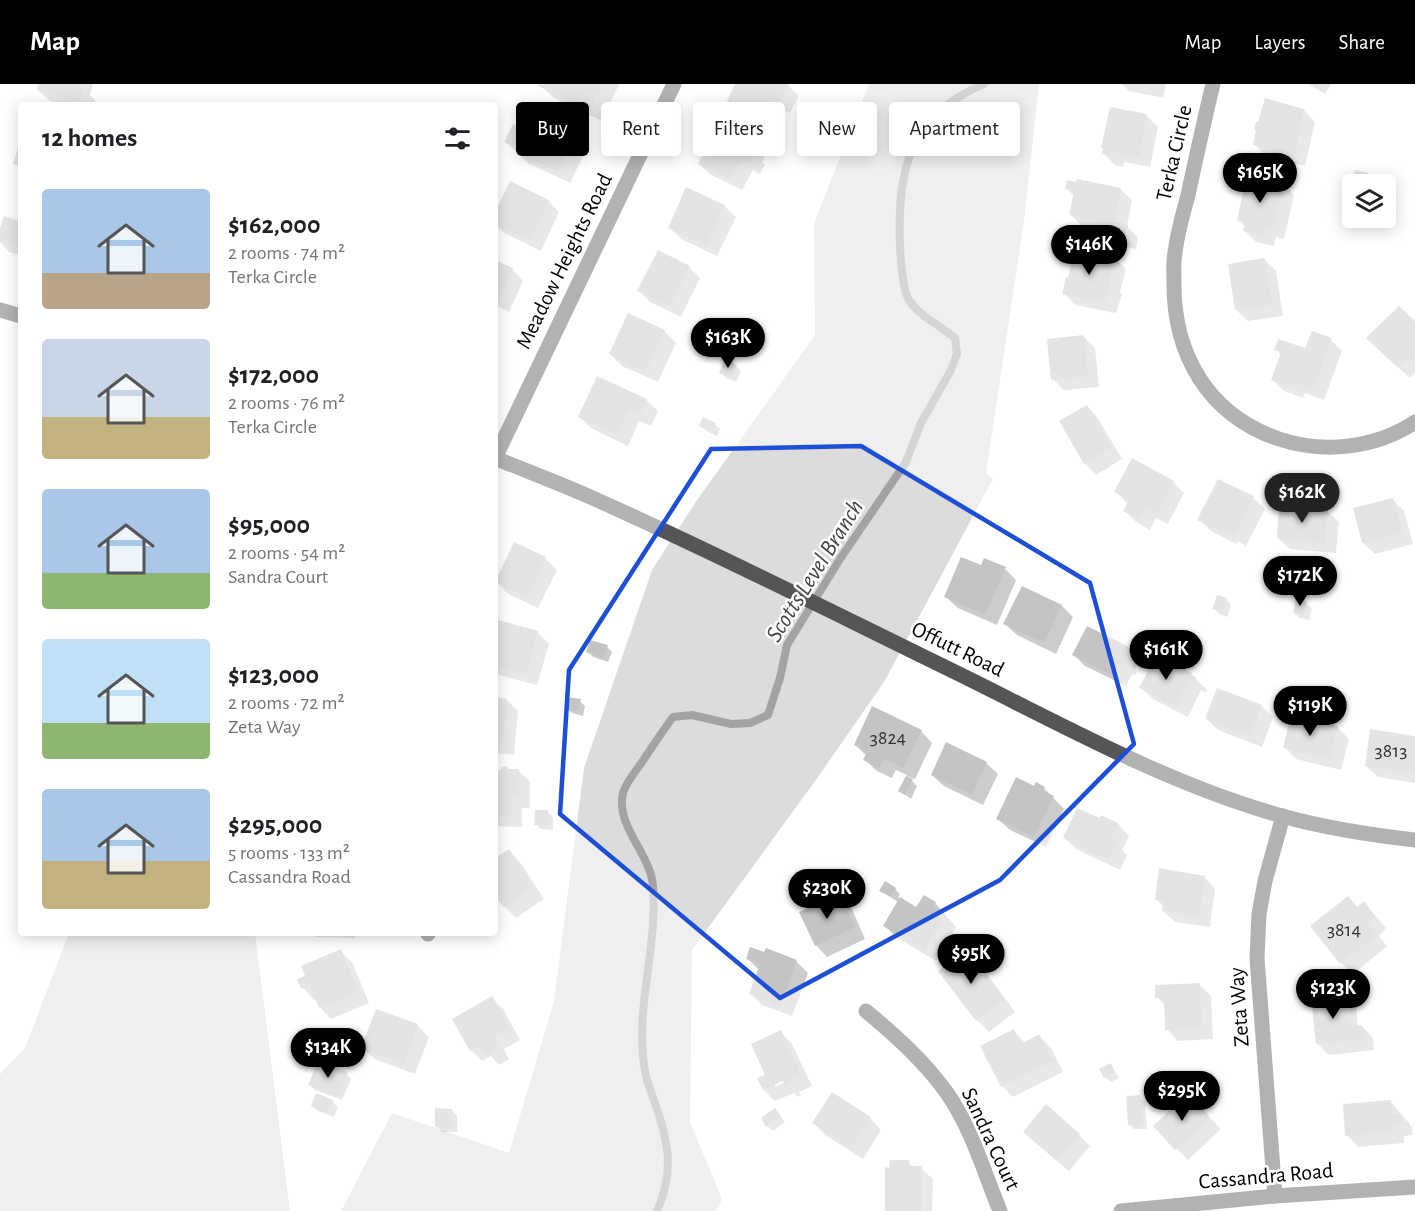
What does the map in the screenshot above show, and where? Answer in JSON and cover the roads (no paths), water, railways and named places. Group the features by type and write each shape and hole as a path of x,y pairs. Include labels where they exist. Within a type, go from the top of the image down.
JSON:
{"street":[{"name":"Meadow Heights Road","path":"498,452 674,84"},
{"name":"Terka Circle","path":"1213,84 1174,254 1174,294 1179,332 1190,364 1209,393 1232,415 1260,433 1291,443 1328,448 1368,444 1399,433 1415,422"},
{"path":"0,310 18,315"},
{"name":"Offutt Road","path":"498,459 597,500 1147,765 1230,800 1283,816 1381,836 1415,840"},
{"name":"Zeta Way","path":"1275,1196 1257,958 1259,914 1264,881 1283,816"},
{"name":"Sandra Court","path":"866,1011 901,1040 948,1095 968,1133 1000,1211"},
{"name":"Cassandra Road","path":"1121,1211 1275,1196 1415,1187"}],"waterway":[{"name":"Scotts Level Branch","path":"657,1211 668,1171 667,1146 646,1075 642,1048 642,1025 654,909 653,886 646,862 624,817 622,805 624,789 673,717 692,715 731,724 750,723 768,715 780,678 787,645 840,559 906,462 921,423 951,370 957,354 955,338 924,316 909,300 905,289 900,246 901,193 905,170 913,148 924,129 939,112 959,97 984,84"}]}
